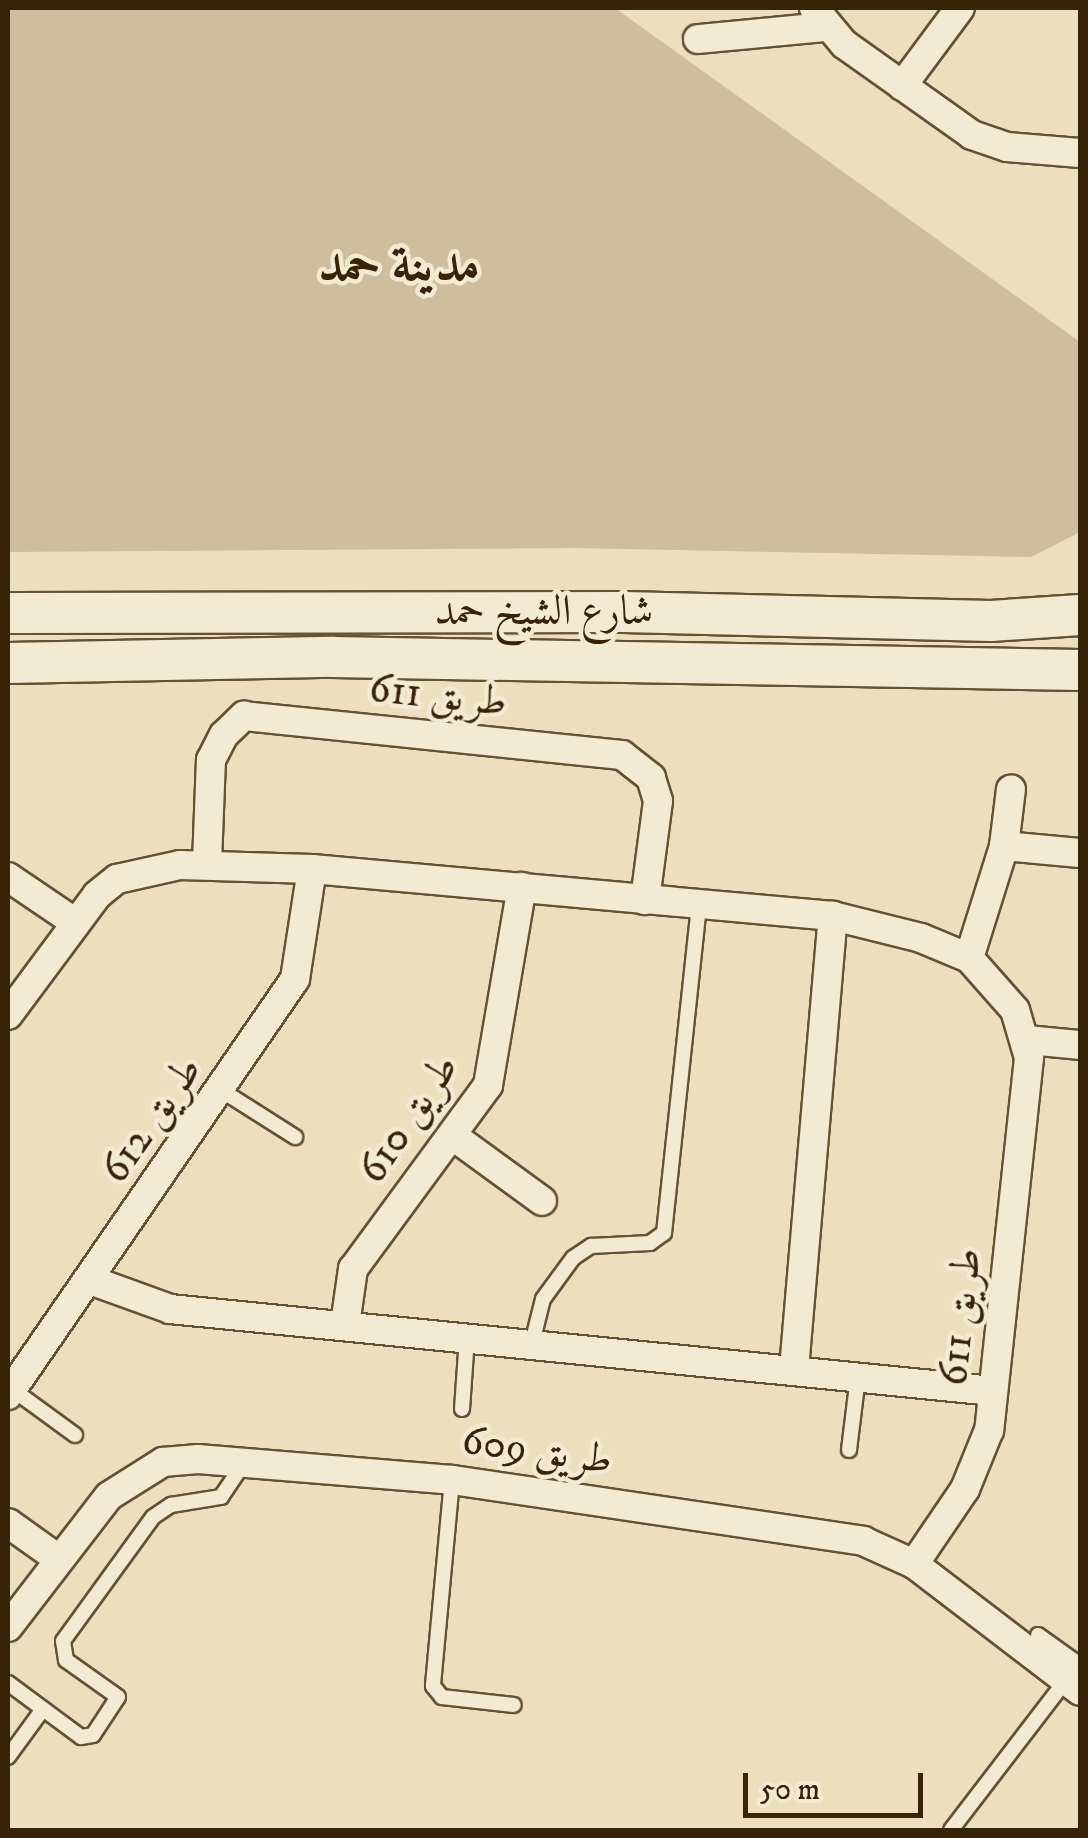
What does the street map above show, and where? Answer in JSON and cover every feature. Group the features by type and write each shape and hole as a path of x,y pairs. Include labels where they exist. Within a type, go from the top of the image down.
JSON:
{"main road":[{"path":"991,622 1080,589"},
{"name":"شارع الشيخ حمد","path":"8,613 624,612 991,622 1080,615"},
{"name":"شارع الشيخ حمد","path":"8,663 352,657 1080,670"}],"street":[{"path":"902,86 960,8"},
{"path":"698,39 820,17 902,86 989,143 1080,153"},
{"name":"طريق 611","path":"207,863 211,760 224,735 244,716 622,755 651,778 658,801 645,900"},
{"path":"969,958 1004,846 1011,789"},
{"path":"1004,846 1080,853"},
{"path":"8,1015 76,923 117,879 207,863 833,916 921,938 969,958 994,981 1028,1040 1080,1045"},
{"name":"طريق 612","path":"10,1392 296,979 312,869"},
{"path":"8,877 76,923"},
{"name":"طريق 610","path":"345,1325 352,1269 453,1136 495,1064 522,888"},
{"path":"794,1369 833,916"},
{"name":"طريق 611","path":"914,1564 982,1459 993,1391 1028,1040"},
{"path":"453,1136 542,1200"},
{"path":"90,1280 170,1309 993,1391"},
{"name":"طريق 609","path":"8,1628 56,1558 131,1477 163,1462 243,1464 452,1480 818,1530 863,1540 914,1564 1076,1679"},
{"path":"8,1523 56,1558"}],"lane":[{"path":"532,1343 544,1299 573,1258 591,1246 650,1243 664,1233 699,904"},
{"path":"221,1090 294,1137"},
{"path":"462,1409 467,1337"},
{"path":"849,1450 858,1376"},
{"path":"10,1392 75,1435"},
{"path":"8,1683 81,1736 97,1730 118,1697 66,1660 63,1641 153,1517 171,1505 221,1497 243,1464"},
{"path":"452,1480 433,1686 442,1696 514,1705"},
{"path":"951,1830 1076,1679 1038,1635"},
{"path":"8,1757 43,1709"}],"shaded area":[{"path":"8,8 615,8 1080,342 1080,532 1031,557 574,548 8,552"}],"district":[{"name":"مدينة حمد","path":"399,266"}]}
